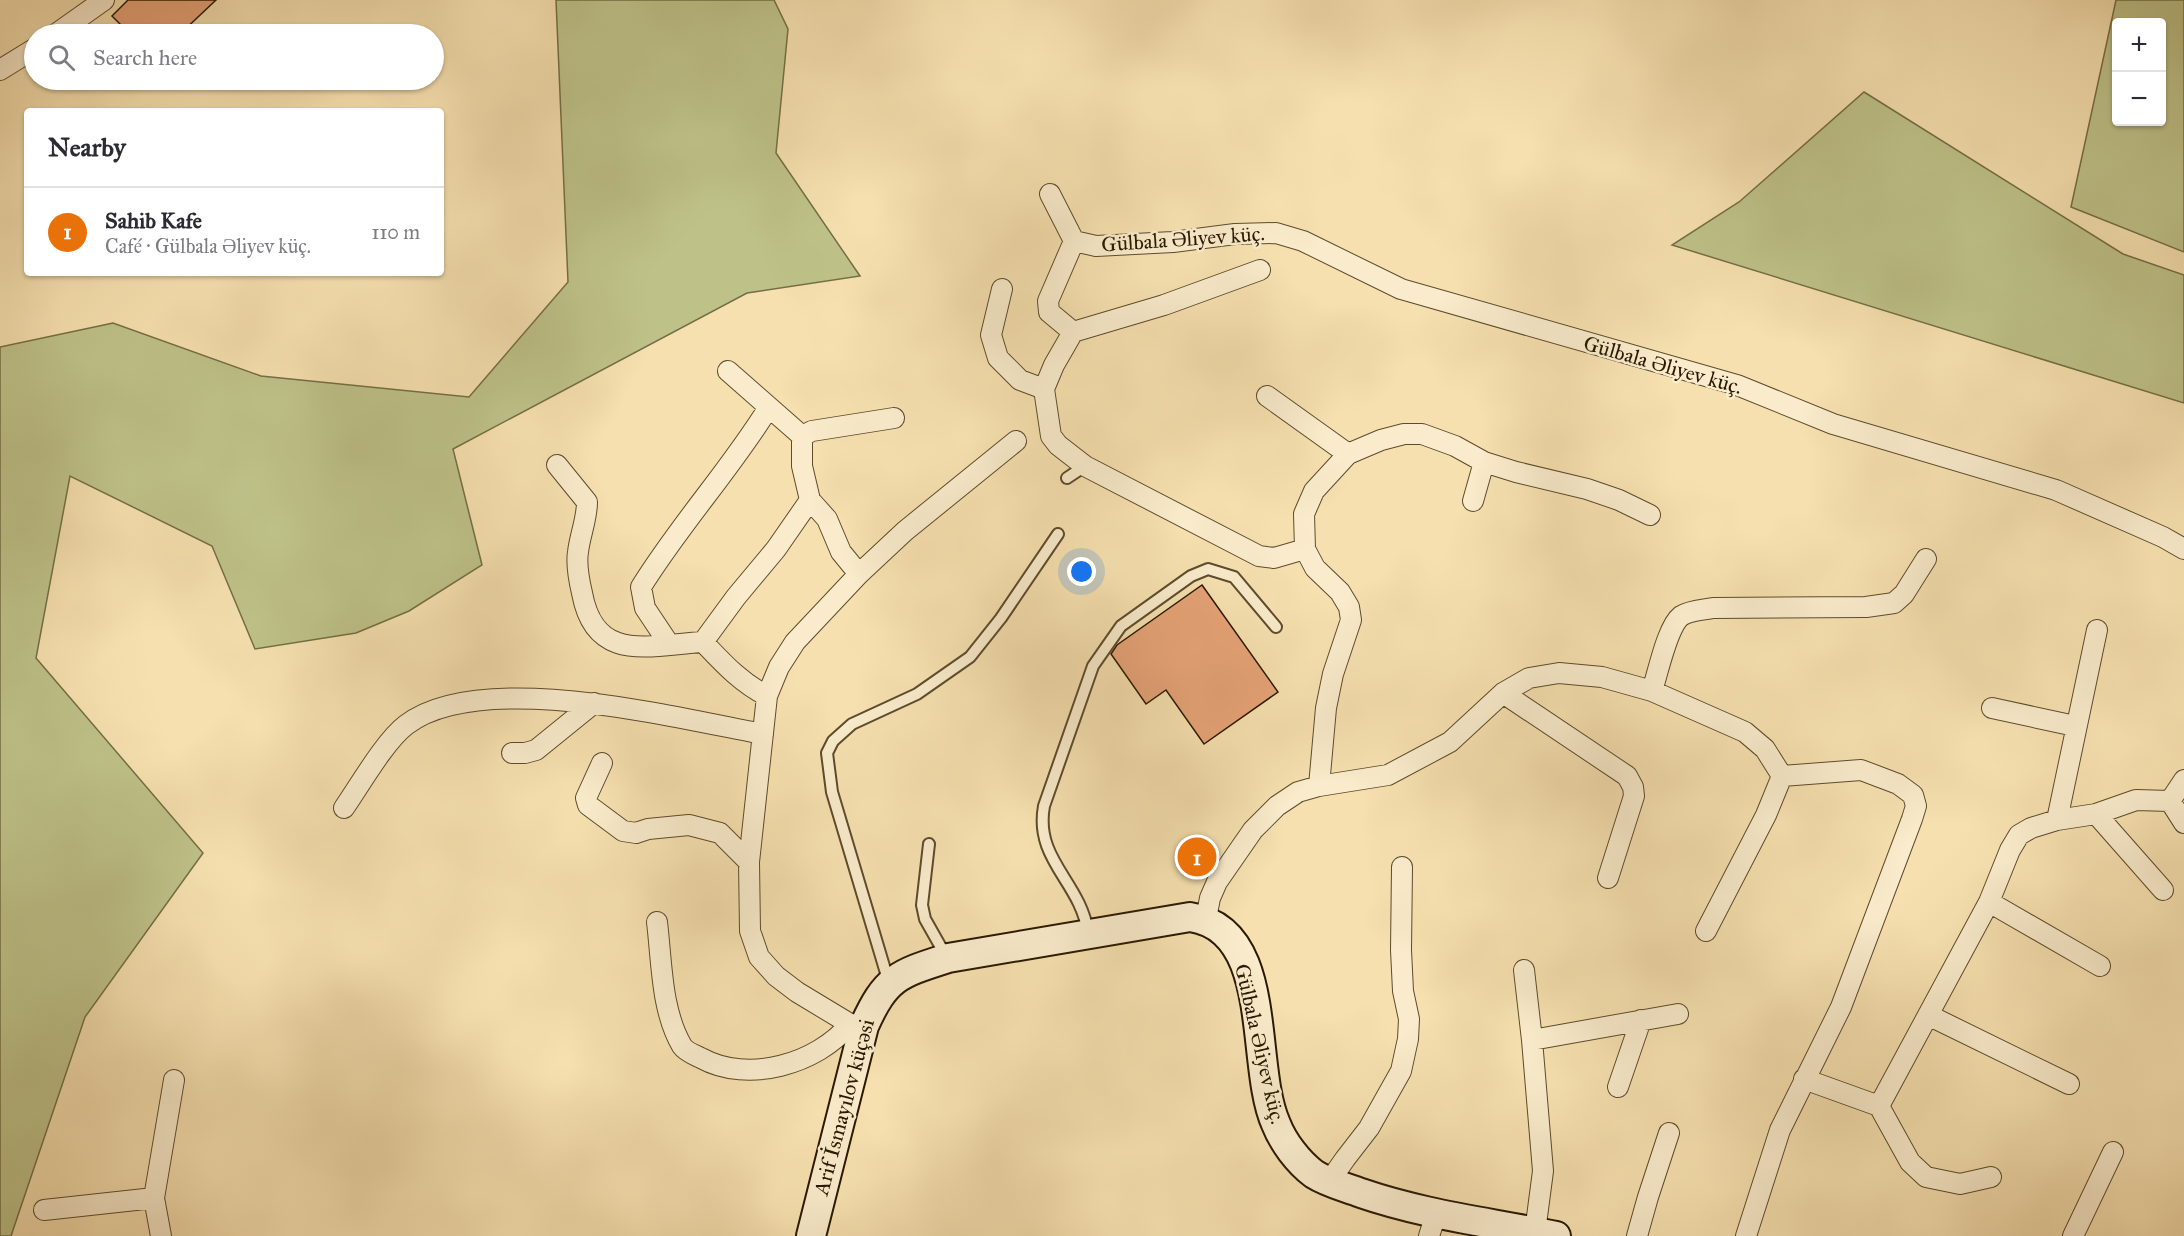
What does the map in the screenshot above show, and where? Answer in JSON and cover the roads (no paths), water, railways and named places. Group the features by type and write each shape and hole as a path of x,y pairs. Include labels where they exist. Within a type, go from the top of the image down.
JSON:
{"street":[{"path":"70,24 104,0"},
{"path":"0,70 24,55"},
{"path":"1050,194 1074,241"},
{"name":"Gülbala Əliyev küç.","path":"1073,332 1049,312 1048,301 1074,241 1096,246 1173,242 1235,234 1276,233 1303,241 1401,289 1737,385 1833,424 2056,489 2163,537 2184,549"},
{"path":"1260,270 1164,305 1073,332 1054,365 1044,390 1051,436 1058,446 1085,466 1259,556 1274,558 1305,549"},
{"path":"1002,289 991,335 998,358 1020,380 1044,390"},
{"path":"728,371 802,436"},
{"path":"1266,396 1348,454"},
{"path":"669,644 645,608 640,586 664,550 747,443 769,407"},
{"path":"802,436 812,431 894,418"},
{"path":"1319,786 1326,708 1333,674 1351,620 1349,607 1340,592 1315,568 1305,549 1304,514 1314,491 1348,454 1380,440 1422,434 1455,446 1484,462 1587,489 1619,500 1650,515"},
{"path":"802,436 801,466 810,500 827,519 841,552 859,574"},
{"path":"657,922 670,1020 684,1049 710,1064 739,1071 773,1067 805,1058 857,1025 797,992 776,976 759,957 750,931 749,862 767,696 779,667 795,642 859,574 906,531 1016,441"},
{"path":"1473,501 1484,462"},
{"path":"556,465 587,502 587,513 577,553 579,580 585,612 600,633 611,642 633,647 703,642 738,678 767,696"},
{"path":"703,642 736,597 776,549 810,500"},
{"path":"1652,691 1671,630 1680,617 1693,611 1713,608 1866,607 1894,603 1904,594 1926,559"},
{"path":"2056,820 2097,630"},
{"path":"889,984 910,970 948,958 1174,918 1206,919 1216,882 1254,830 1277,806 1298,792 1319,786 1388,775 1450,742 1503,693 1529,678 1559,673 1602,677 1652,691 1745,732 1765,748 1782,776"},
{"path":"1503,693 1627,776 1633,787 1634,796 1608,878"},
{"path":"344,808 382,752 406,725 437,708 478,700 539,699 594,703 763,734"},
{"path":"512,753 536,750 594,703"},
{"path":"1992,708 2075,726"},
{"path":"602,763 586,798 588,805 623,831 636,833 648,829 689,825 720,833 749,862"},
{"path":"1746,1236 1780,1130 1841,1007 1916,806 1913,795 1898,783 1861,770 1782,776"},
{"path":"1706,931 1766,814 1782,776"},
{"path":"2170,801 2184,780"},
{"path":"1880,1106 1989,902 2010,850 2019,835 2031,828 2056,820 2096,814 2136,800 2170,801"},
{"path":"2170,801 2184,823"},
{"path":"2096,814 2163,890"},
{"path":"1329,1182 1375,1119 1401,1071 1408,1039 1409,1019 1403,991 1401,950 1402,867"},
{"path":"1989,902 2100,966"},
{"name":"Gülbala Əliyev küç.","path":"1206,919 1234,941 1246,966 1251,984 1267,1094 1275,1123 1283,1139 1296,1156 1314,1173 1329,1182 1399,1206 1432,1225 1545,1234"},
{"path":"1524,970 1543,1172 1545,1234"},
{"name":"Arif İsmayılov küçəsi","path":"811,1236 857,1025 889,984"},
{"path":"1532,1040 1678,1014"},
{"path":"1928,1015 2069,1084"},
{"path":"1618,1087 1641,1020"},
{"path":"1804,1079 1880,1106 1910,1162 1926,1177 1959,1184 1991,1177"},
{"path":"161,1236 154,1198 174,1080"},
{"path":"1637,1236 1669,1133"},
{"path":"2073,1236 2113,1152"},
{"path":"44,1210 154,1198"}],"lane":[{"path":"1067,478 1085,466"},
{"path":"889,984 831,792 826,763 827,753 833,741 852,724 917,693 970,657 1001,618 1058,534"},
{"path":"1088,933 1080,903 1046,847 1041,823 1044,806 1092,666 1121,626 1191,576 1208,569 1234,577 1276,627"},
{"path":"929,844 922,904 925,919 948,958"}],"place":[{"name":"Sahib Kafe","path":"1197,857"}]}
